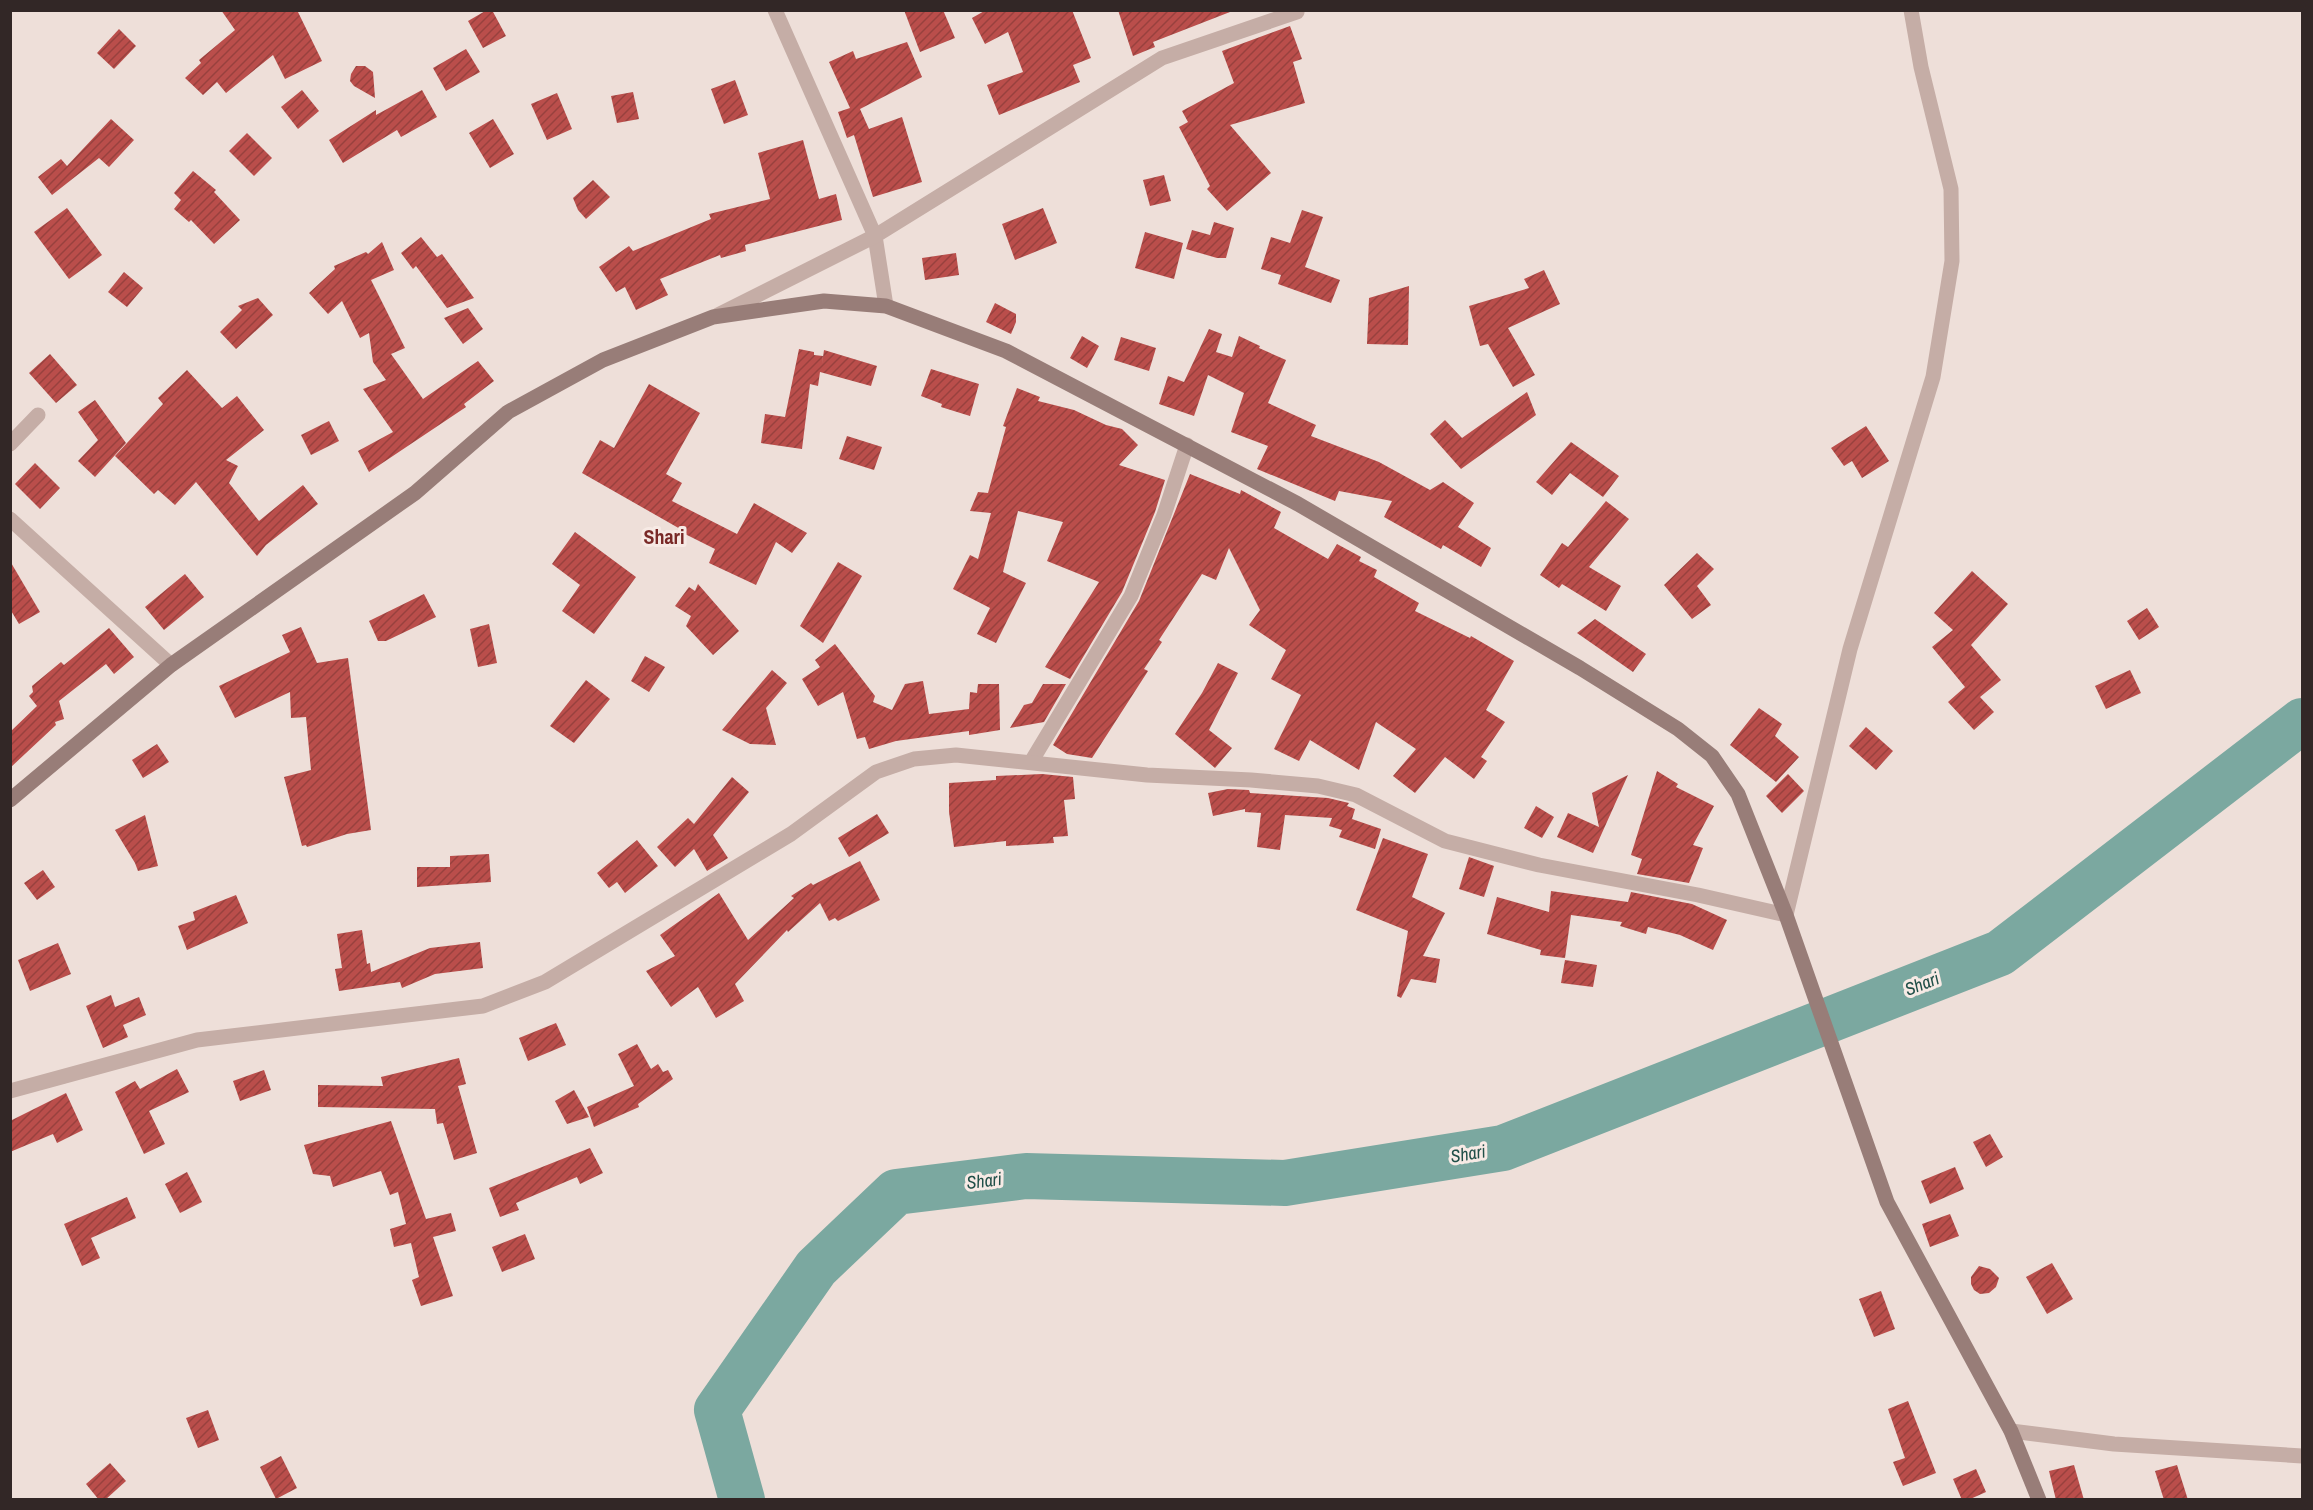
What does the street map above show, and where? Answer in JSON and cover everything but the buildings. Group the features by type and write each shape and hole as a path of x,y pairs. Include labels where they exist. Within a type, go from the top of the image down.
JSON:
{"street":[{"path":"775,10 875,236 886,306"},
{"path":"1786,915 1850,649 1933,377 1952,261 1951,189 1921,67 1911,10"},
{"path":"10,800 171,665 416,493 508,412 603,360 713,317 875,236 1162,58 1297,12"},
{"path":"713,317 824,302 886,306 1006,351 1298,504 1580,668 1678,729 1712,756 1738,794 1786,915 1887,1202 2011,1431 2039,1500"},
{"path":"10,444 38,415"},
{"path":"1031,762 1131,596 1164,515 1187,445"},
{"path":"10,519 171,665"},
{"path":"10,1092 197,1040 483,1006 545,982 791,834 876,772 914,759 956,755 1147,775 1318,786 1356,795 1445,841 1539,865 1698,895 1786,915"},
{"path":"2011,1431 2114,1444 2302,1456"}],"waterway":[{"name":"Shari","path":"742,1500 717,1410 816,1268 896,1192 1026,1176 1285,1183 1503,1148 2000,953 2302,721"}],"district":[{"name":"Shari","path":"664,537"}]}
